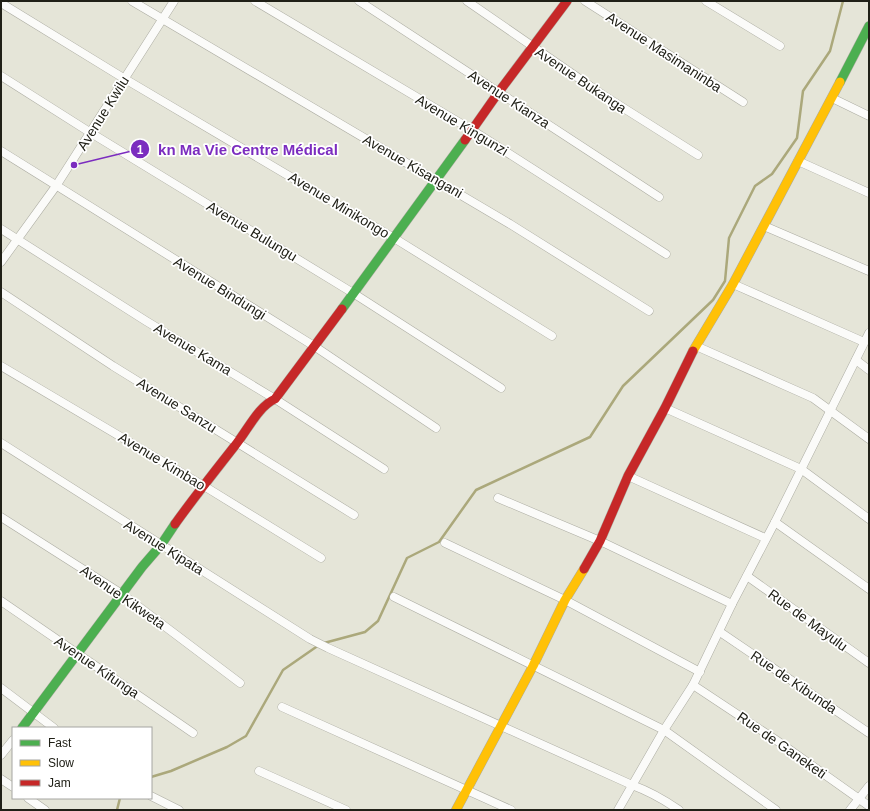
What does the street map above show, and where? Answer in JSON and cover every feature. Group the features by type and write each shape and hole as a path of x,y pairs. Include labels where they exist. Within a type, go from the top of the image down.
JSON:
{"street":[{"name":"Avenue Kisangani","path":"132,1 437,180 517,228 649,311"},
{"name":"Avenue Kwilu","path":"1,262 56,186 174,1"},
{"name":"Avenue Kingunzi","path":"255,1 472,130 666,254"},
{"name":"Avenue Kianza","path":"360,1 658,197"},
{"name":"Avenue Bukanga","path":"467,1 603,95 698,155"},
{"path":"23,727 142,567 161,545 194,497 262,409 268,402 275,399 437,180 498,93 567,1"},
{"name":"Avenue Masimaninba","path":"585,1 743,102"},
{"path":"706,1 780,46"},
{"name":"Avenue Minikongo","path":"1,3 125,79 394,238 552,336"},
{"path":"456,810 533,666 565,600 600,541 628,476 665,408 696,346 733,284 868,32"},
{"name":"Avenue Bulungu","path":"1,76 91,133 353,292 501,388"},
{"path":"832,98 869,116"},
{"name":"Avenue Bindungi","path":"1,151 314,346 436,428"},
{"path":"798,161 869,193"},
{"path":"764,226 869,271"},
{"name":"Avenue Kama","path":"1,229 146,321 275,399 384,469"},
{"path":"733,284 864,342"},
{"name":"Avenue Sanzu","path":"1,292 113,366 354,515"},
{"path":"618,810 664,730 694,685 732,604 869,333"},
{"path":"696,346 813,398 869,439"},
{"path":"856,360 869,370"},
{"name":"Avenue Kimbao","path":"1,366 204,486 321,558"},
{"path":"665,408 801,469 869,520"},
{"name":"Avenue Kipata","path":"1,443 310,639 632,785 658,795 678,810"},
{"path":"628,476 765,538"},
{"path":"498,498 600,541 732,604"},
{"name":"Avenue Kikweta","path":"1,517 122,594 240,683"},
{"path":"774,522 869,589"},
{"path":"445,543 565,600 700,672"},
{"name":"Rue de Mayulu","path":"747,576 869,663"},
{"path":"394,597 664,730 776,810"},
{"name":"Avenue Kifunga","path":"1,601 192,733"},
{"name":"Rue de Kibunda","path":"720,632 869,733"},
{"name":"Rue de Ganeketi","path":"694,685 776,740 869,806"},
{"path":"1,688 53,727"},
{"path":"282,707 511,810"},
{"path":"1,755 12,741"},
{"path":"259,772 346,810"},
{"path":"1,779 12,786"},
{"path":"850,810 869,786"},
{"path":"152,796 179,810"},
{"path":"29,799 45,810"}],"waterway":[{"path":"324,643 365,632 378,621 407,558 439,542 476,490 590,437 623,386 713,300 725,281 729,238 755,186 772,174 797,138 803,91 830,51 843,1"},
{"path":"152,777 171,771 227,747 246,736 283,670 319,645"},
{"path":"117,810 120,799"}],"traffic: fast":[{"path":"840,82 869,26"},
{"path":"342,309 465,140"},
{"path":"23,727 142,567 161,545 175,524"}],"traffic: slow":[{"path":"693,351 733,284 840,82"},
{"path":"456,810 533,666 565,600 584,569"}],"traffic: jam":[{"path":"465,140 498,93 567,1"},
{"path":"175,524 237,443 254,418 269,402 275,399 342,309"},
{"path":"584,569 600,541 628,476 665,408 693,351"}],"place":[{"name":"kn Ma Vie Centre Médical","path":"74,165"}]}
